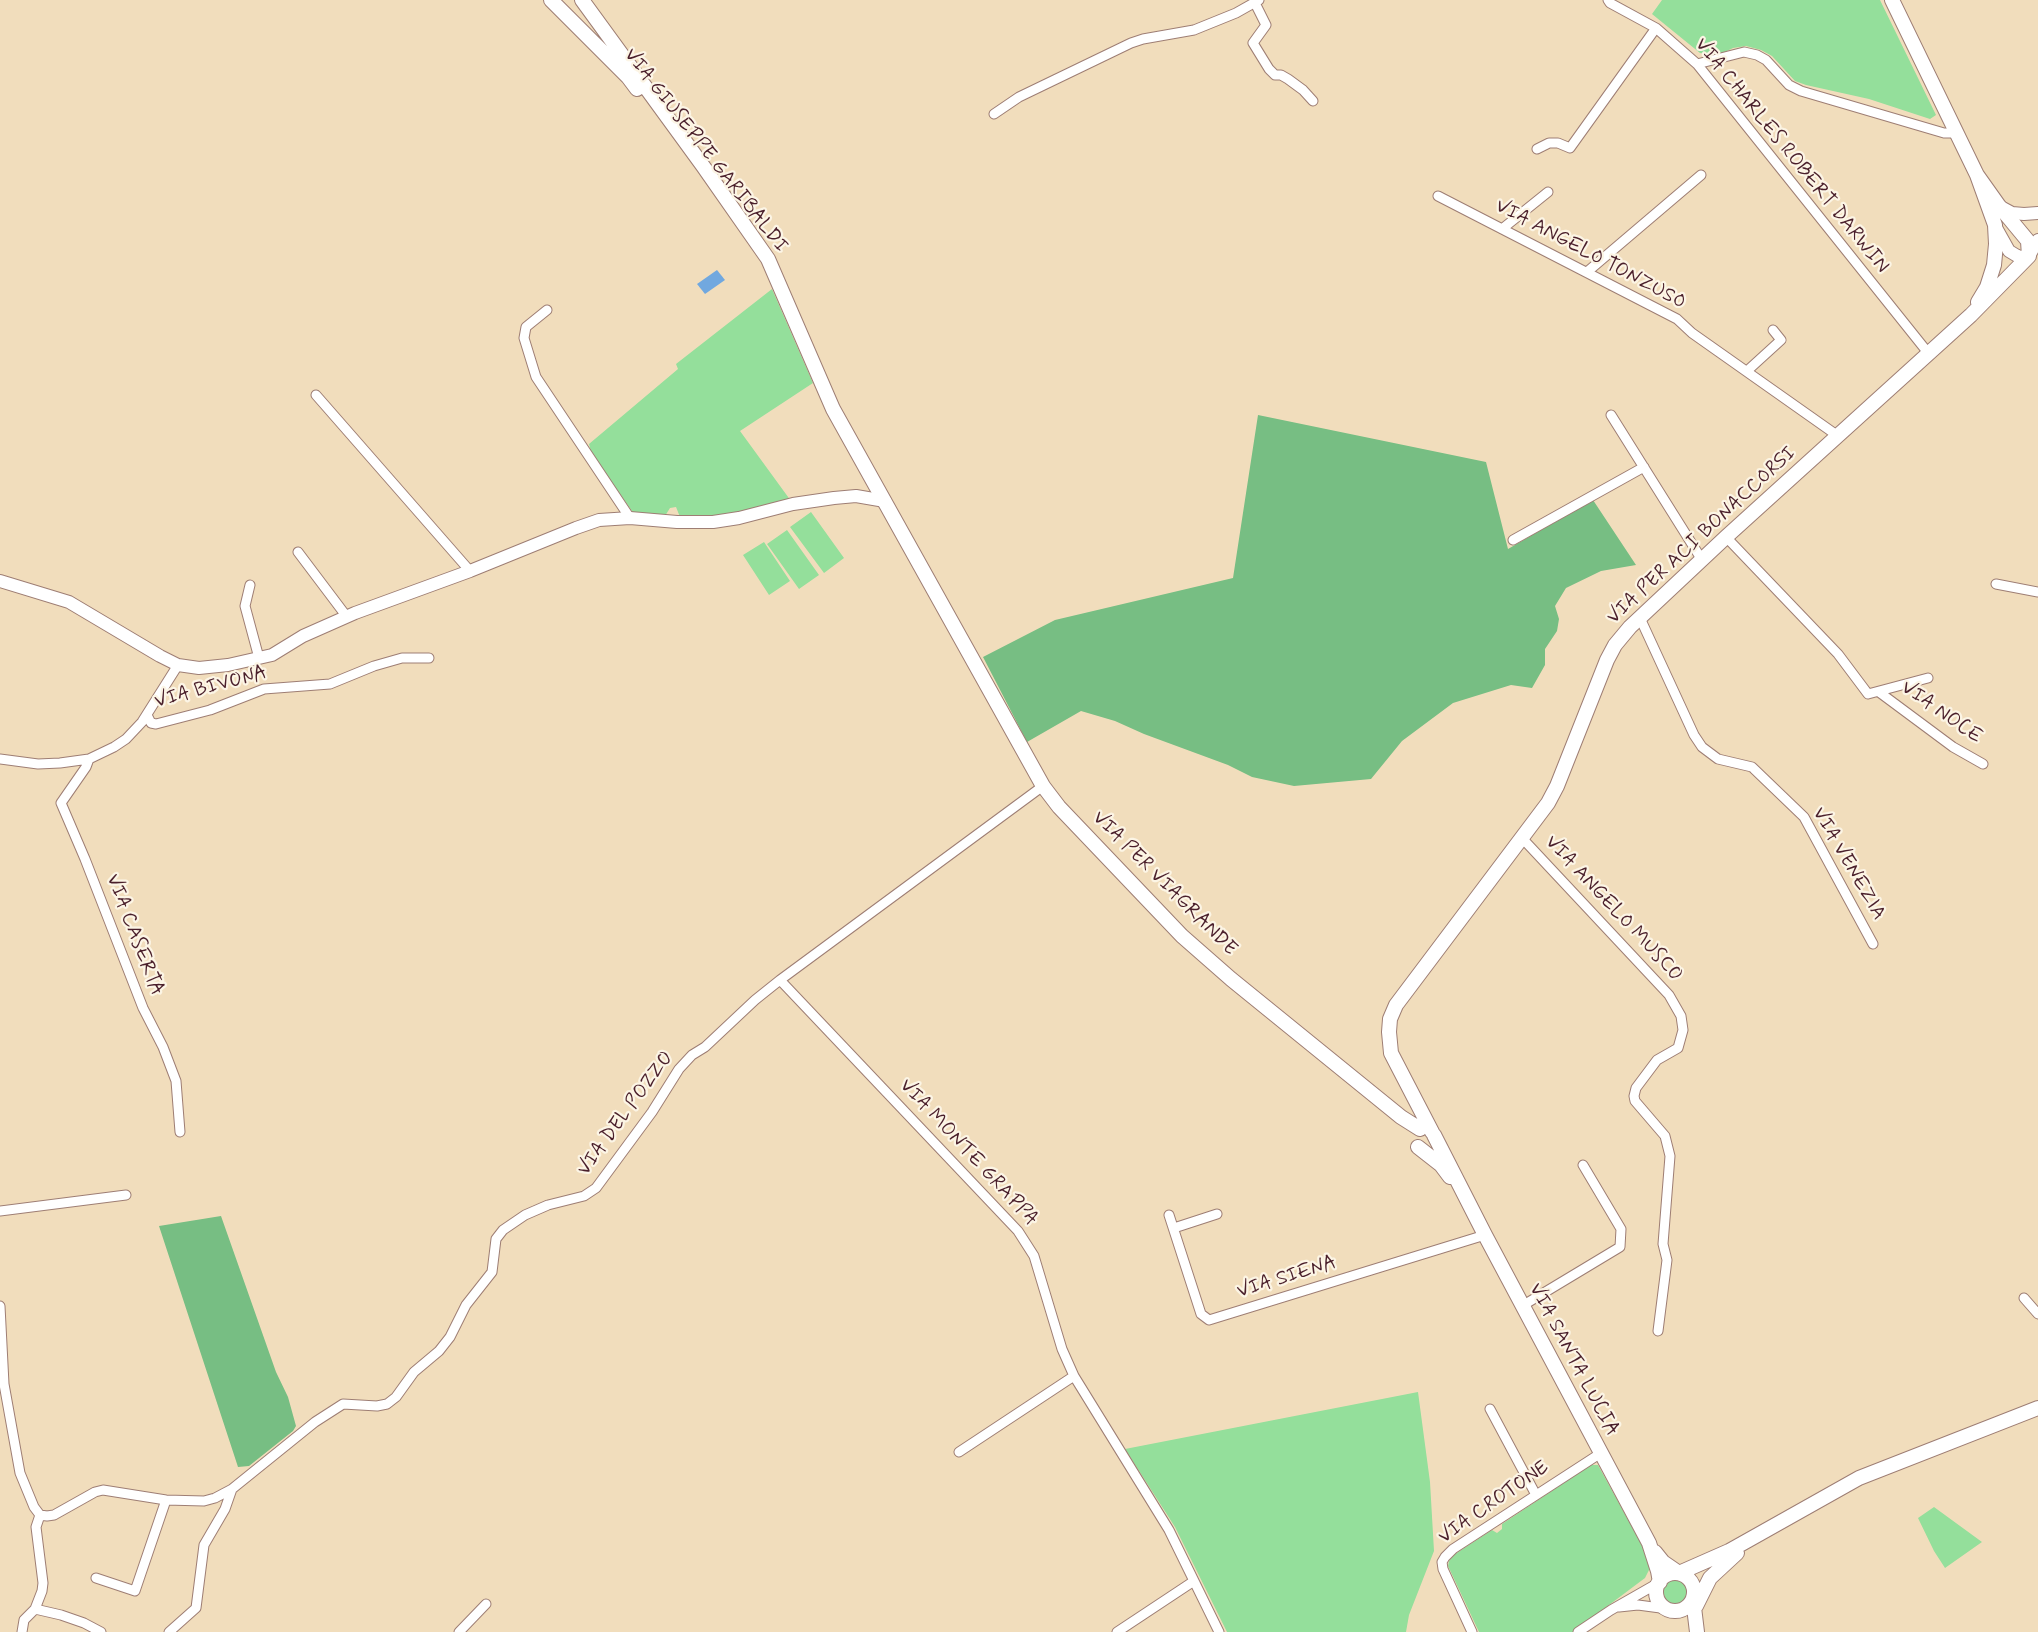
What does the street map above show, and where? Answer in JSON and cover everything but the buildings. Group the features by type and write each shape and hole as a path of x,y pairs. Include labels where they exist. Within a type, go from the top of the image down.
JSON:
{"main road":[{"name":"VIA GIUSEPPE GARIBALDI","path":"551,0 628,77 693,168 777,276"},
{"name":"VIA GIUSEPPE GARIBALDI","path":"582,0 768,259 833,409 974,662"},
{"path":"1892,0 1977,176 1995,225 1994,265 1987,287 1971,315"},
{"path":"1971,315 2029,256 2028,241 1977,176"},
{"name":"VIA PER ACI BONACCORSI","path":"1423,1134 1418,1104 1391,1053 1390,1019 1396,1005 1548,803 1615,645 1640,618 1726,537 1971,315"},
{"name":"VIA PER VIAGRANDE","path":"974,662 1043,786 1059,807 1182,936 1231,979 1423,1134 1441,1165 1465,1195"},
{"path":"1423,1134 1465,1195"},
{"name":"VIA SANTA LUCIA","path":"1465,1195 1649,1543"},
{"path":"1692,1632 1657,1598 1657,1587 1668,1575 1701,1565 1859,1478 2038,1408"},
{"path":"1668,1609 1674,1611 1686,1607 1697,1599 1721,1566 1754,1537"},
{"path":"1649,1543 1663,1562 1689,1579 1697,1599 1697,1632"},
{"path":"1649,1543 1660,1582"}],"street":[{"name":"VIA CHARLES ROBERT DARWIN","path":"1608,0 1656,28 1697,64 1929,354"},
{"path":"994,114 1019,97 1131,43 1194,30 1236,14 1257,2 1266,25 1253,43 1275,75 1281,75 1303,90 1313,101"},
{"path":"1537,149 1549,143 1558,143 1570,148 1656,28"},
{"path":"1697,64 1744,52 1757,55 1766,60 1789,85 1801,91 1944,133 1956,132"},
{"path":"1587,272 1701,175"},
{"path":"1502,229 1548,192"},
{"name":"VIA ANGELO TONZUSO","path":"1438,196 1677,319 1692,333 1838,436"},
{"path":"1999,206 2012,213 2038,213"},
{"path":"1995,225 2009,250 2019,257 2029,256 2038,240"},
{"path":"547,310 526,327 524,338 536,377 630,518"},
{"path":"1747,371 1781,340 1773,330"},
{"path":"316,394 470,571"},
{"path":"1611,415 1702,560"},
{"path":"1513,540 1644,467"},
{"path":"0,581 69,602 160,656 178,665 199,668 228,665 272,655 303,636 346,617 599,520 630,518 713,522 739,518 793,504 834,498 856,496 885,501"},
{"name":"VIA NOCE","path":"1726,537 1838,654 1868,694 1878,692 1953,747 1983,764"},
{"path":"298,552 346,617"},
{"path":"1996,584 2038,591"},
{"path":"250,585 245,606 259,658"},
{"name":"VIA VENEZIA","path":"1640,618 1694,735 1702,747 1718,759 1752,767 1804,817 1873,944"},
{"name":"VIA BIVONA","path":"147,715 151,723 156,724 210,710 264,689 330,684 374,666 402,658 429,658"},
{"path":"0,759 38,764 89,759 114,747 126,739 147,715 178,665"},
{"path":"1878,692 1928,678"},
{"name":"VIA CASERTA","path":"89,759 61,803 143,1008 163,1047 176,1081 180,1132"},
{"name":"VIA DEL POZZO","path":"40,1515 54,1515 95,1492 103,1490 166,1500 204,1501 215,1498 232,1489 315,1422 343,1404 377,1406 387,1404 396,1397 414,1372 446,1343 466,1305 492,1272 496,1239 503,1230 525,1215 548,1205 584,1197 596,1188 692,1055 705,1047 780,980 1043,786"},
{"name":"VIA ANGELO MUSCO","path":"1522,838 1669,995 1681,1016 1683,1030 1678,1048 1658,1060 1636,1088 1634,1096 1635,1101 1661,1129 1670,1156 1663,1244 1667,1260 1658,1331"},
{"name":"VIA MONTE GRAPPA","path":"780,980 1018,1231 1034,1256 1062,1349 1074,1376 1169,1530 1220,1632"},
{"path":"1522,1306 1620,1247 1621,1229 1583,1165"},
{"path":"0,1212 126,1196"},
{"path":"1174,1228 1217,1214"},
{"name":"VIA SIENA","path":"1169,1215 1201,1314 1209,1320 1485,1235"},
{"path":"2024,1298 2038,1314"},
{"path":"0,1305 4,1384 20,1473 34,1507 40,1515 36,1527 43,1583 35,1609 24,1620 21,1632"},
{"path":"959,1452 1074,1376"},
{"path":"1490,1409 1536,1495"},
{"name":"VIA CROTONE","path":"1472,1632 1443,1569 1442,1562 1453,1549 1601,1453"},
{"path":"169,1632 196,1608 204,1545 225,1509 232,1489"},
{"path":"96,1578 135,1591 166,1500"},
{"path":"1117,1632 1194,1581"},
{"path":"1578,1632 1660,1582"},
{"path":"459,1632 486,1604"},
{"path":"1611,1610 1638,1605 1668,1609"},
{"path":"35,1609 62,1615 101,1632"}],"green space":[{"path":"1662,0 1880,0 1936,115 1930,119 1869,99 1806,85 1795,81 1772,56 1746,46 1733,48 1717,56 1700,53 1652,14"},
{"path":"772,289 813,383 740,431 791,501 731,516 680,517 676,507 670,508 665,516 634,514 591,452 589,444 678,369 676,364"},
{"path":"1258,415 1486,462 1508,549 1593,500 1636,565 1601,571 1566,588 1555,606 1559,619 1557,631 1545,649 1545,665 1532,688 1511,685 1453,703 1402,741 1371,779 1294,786 1252,777 1228,765 1115,721 1081,711 1027,742 983,657 1055,620 1233,578"},
{"path":"811,512 844,558 824,573 790,527"},
{"path":"787,530 819,575 799,589 767,544"},
{"path":"764,542 790,581 769,595 743,555"},
{"path":"221,1216 276,1372 288,1397 296,1426 293,1431 249,1466 238,1467 159,1226"},
{"path":"1418,1392 1430,1482 1434,1551 1409,1615 1406,1632 1227,1632 1175,1527 1125,1449"},
{"path":"1591,1465 1598,1465 1649,1558 1649,1570 1645,1578 1573,1632 1479,1632 1448,1566 1452,1556 1492,1530 1497,1533 1502,1529 1502,1524"},
{"path":"1934,1507 1982,1542 1945,1568 1918,1518"},
{"path":"1676,1578 1686,1582 1690,1592 1686,1602 1676,1606 1666,1602 1662,1592 1666,1582"}],"water":[{"path":"717,270 725,280 705,294 697,284"}]}
